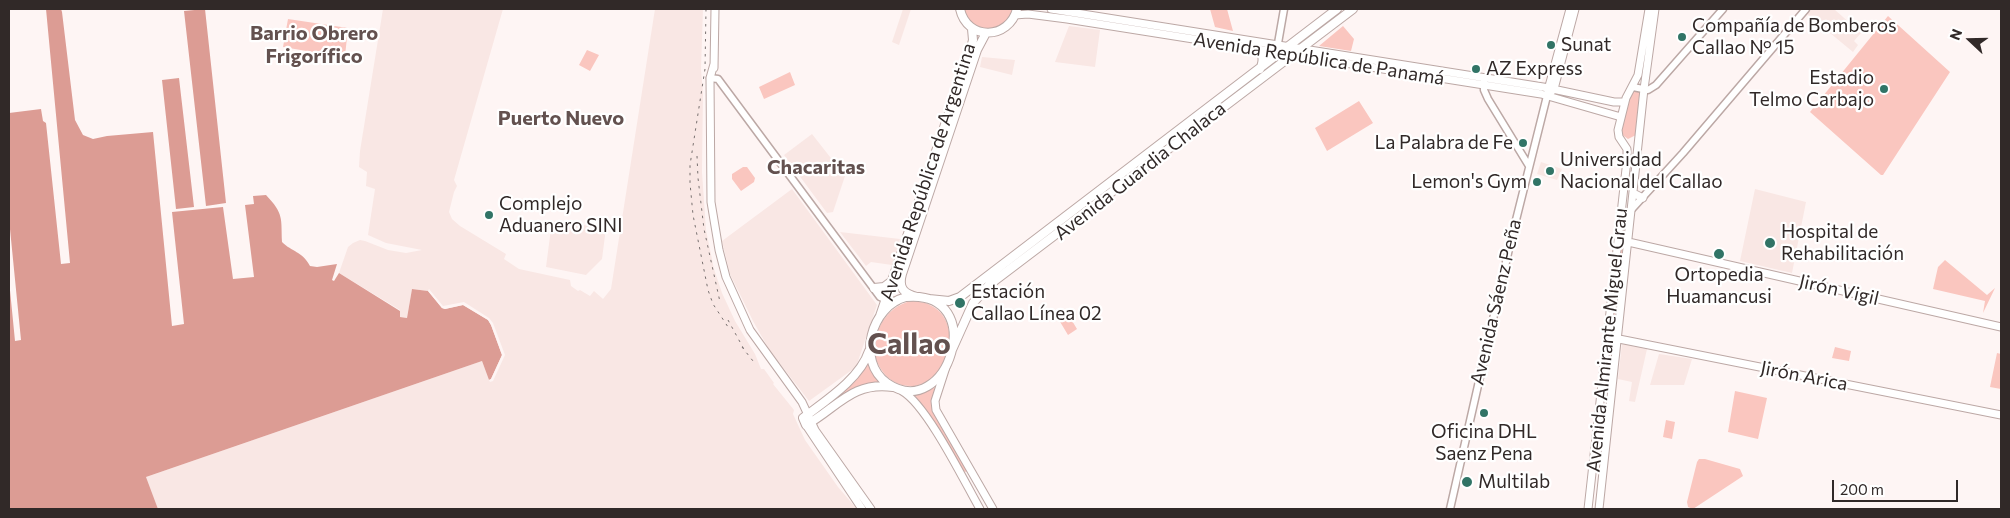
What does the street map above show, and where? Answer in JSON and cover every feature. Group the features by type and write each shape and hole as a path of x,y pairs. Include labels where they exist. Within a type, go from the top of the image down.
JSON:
{"main road":[{"path":"715,9 710,167 714,226 726,277 749,328 802,402 807,420 862,509"},
{"name":"Avenida República de Panamá","path":"1051,9 1283,50 1625,102"},
{"name":"Avenida Guardia Chalaca","path":"928,299 943,302 956,300 1147,154 1237,92 1283,50 1338,9"},
{"name":"Avenida Guardia Chalaca","path":"951,352 978,295 989,285 1152,162 1237,92 1283,50 1300,49 1353,9"},
{"name":"Avenida Sáenz Peña","path":"1550,91 1570,9"},
{"name":"Avenida Sáenz Peña","path":"1550,91 1575,9"},
{"name":"Avenida Almirante Miguel Grau","path":"1588,509 1628,154 1618,134 1625,102 1638,75 1649,9"},
{"name":"Avenida Almirante Miguel Grau","path":"1599,509 1644,89 1655,9"},
{"path":"960,10 963,19 972,28 986,33 994,33 1007,27 1016,12"},
{"name":"Avenida República de Panamá","path":"1016,12 1255,48 1283,50"},
{"name":"Avenida República de Argentina","path":"880,316 971,48 973,40 972,28"},
{"name":"Avenida República de Argentina","path":"917,297 908,295 903,291 900,278 977,50 986,33"},
{"path":"1255,48 1263,60 1260,69"},
{"name":"Avenida República de Panamá","path":"1300,49 1484,82"},
{"name":"Avenida República de Panamá","path":"1550,91 1621,117"},
{"path":"1624,143 1632,143 1639,138"},
{"path":"1147,154 1152,162"},
{"path":"1625,182 1630,185 1635,182"},
{"path":"1633,193 1643,198"},
{"path":"1086,201 1091,208"},
{"name":"Jirón Vigil","path":"1618,240 2001,327"},
{"path":"874,288 884,287 892,281"},
{"path":"807,420 853,377 865,362 880,316 884,311 906,297 928,299 943,309 952,322 954,338 935,401 936,410 993,509"},
{"name":"Jirón Arica","path":"1607,337 2001,415"},
{"path":"870,345 871,356 877,372 885,381 912,397 924,413 980,509"},
{"path":"807,420 853,392 869,388 911,390 927,386 936,380 948,361"},
{"path":"807,420 871,509"}],"street":[{"path":"1283,50 1284,9"},
{"path":"1633,87 1648,90 1656,85 1723,9"},
{"path":"1621,222 1806,9"},
{"path":"712,78 718,78 874,288 886,300 897,301"},
{"path":"1484,82 1488,99 1529,166"},
{"name":"Avenida Sáenz Peña","path":"1450,509 1529,166 1550,91"}],"shaded area":[{"path":"46,9 61,9 62,12 75,120 83,135 93,139 153,132 172,326 184,324 172,212 223,207 233,279 254,277 245,205 254,204 253,196 266,195 279,212 282,242 304,257 310,266 317,267 337,264 332,280 334,281 339,273 400,311 400,317 407,318 412,289 428,291 442,308 463,305 488,320 502,355 491,379 489,380 482,361 146,477 158,509 9,509 9,280 15,341 21,340 9,219 9,113 41,109 43,121 46,123 61,264 70,263"},
{"path":"205,9 226,203 206,206 184,11"},
{"path":"383,9 503,9 454,180 457,186 449,212 452,219 460,226 506,254 504,259 519,269 570,280 571,286 578,291 580,290 590,296 594,291 603,299 611,289 655,9 703,9 701,69 703,93 702,172 706,230 714,269 722,293 735,321 755,354 761,369 764,369 773,384 794,410 793,414 805,440 838,487 857,509 158,509 146,477 482,361 489,380 491,325 442,308 428,291 412,289 407,318 400,317 400,310 339,273 348,247 360,240 388,250 406,253 422,250 386,243 368,235 375,189 366,186 367,172 359,167 360,151"},
{"path":"903,9 911,9 899,45 892,42"},
{"path":"964,9 1013,9 1009,18 1003,24 988,28 974,24 968,18"},
{"path":"1210,9 1227,9 1233,31 1215,27"},
{"path":"1812,9 1834,9 1861,33 1854,41 1858,45 1853,52 1807,14"},
{"name":"Estadio Telmo Carbajo","path":"1888,16 1950,72 1883,175 1881,175 1810,112"},
{"path":"288,19 348,28 345,56 283,47"},
{"path":"1069,26 1100,30 1095,67 1055,62"},
{"path":"1343,26 1354,39 1351,51 1319,46"},
{"path":"587,50 599,55 590,71 579,65"},
{"path":"982,57 1015,60 1012,75 980,67"},
{"path":"790,72 795,85 764,99 759,87"},
{"path":"179,78 194,207 176,209 162,80"},
{"path":"1633,90 1641,93 1636,135 1628,139 1621,134"},
{"path":"1359,101 1373,123 1327,151 1315,128"},
{"path":"812,134 845,176 833,212 827,213 784,155"},
{"name":"Universidad Nacional del Callao","path":"1541,162 1562,169 1557,180 1537,174"},
{"path":"743,167 747,167 755,178 754,182 741,191 732,179 732,174"},
{"path":"792,189 877,305 856,367 809,401 770,351 753,321 730,274 722,241"},
{"name":"Hospital de Rehabilitación","path":"1755,189 1806,202 1792,273 1740,261"},
{"path":"552,221 606,228 602,259 586,275 546,267"},
{"path":"840,232 900,239 892,265 871,262 866,266"},
{"path":"1620,248 1623,249 1613,332 1611,330"},
{"path":"1945,260 1987,295 1995,288 1983,313 1985,301 1933,289 1938,267"},
{"path":"912,301 928,304 942,314 948,327 949,341 946,356 940,369 930,380 917,385 902,385 888,378 883,372 875,356 874,346 880,326 886,317 893,309"},
{"path":"1068,314 1077,329 1068,335 1059,320"},
{"path":"1622,344 1647,349 1635,402 1629,401 1632,382 1618,379"},
{"path":"1835,347 1851,351 1849,361 1832,358"},
{"path":"1997,353 2001,354 2001,389 1990,387"},
{"path":"1659,354 1692,359 1684,385 1650,385"},
{"path":"868,363 876,378 882,383 860,386 831,406 828,402 861,373"},
{"path":"936,387 933,410 968,468 966,472 963,471 928,413 914,395"},
{"path":"1735,391 1767,398 1758,439 1728,432"},
{"path":"1666,420 1675,422 1672,439 1663,437"},
{"path":"1699,459 1740,469 1743,476 1693,509 1688,507 1687,502"}],"pier":[{"path":"429,289 443,306 464,302 489,318 493,323 505,355 493,381 490,382 489,380 502,355 488,320 463,305 442,308 428,291"}],"railway":[{"path":"706,9 705,69 690,165 690,183 693,215 708,290 713,304 728,327"},
{"path":"697,156 704,229 720,302"},
{"path":"728,320 746,353"},
{"path":"742,347 753,361"}],"place":[{"name":"Compañía de Bomberos Callao Nº 15","path":"1682,37"},
{"name":"Sunat","path":"1551,45"},
{"name":"AZ Express","path":"1476,69"},
{"name":"Estadio Telmo Carbajo","path":"1884,89"},
{"name":"La Palabra de Fe","path":"1523,143"},
{"name":"Universidad Nacional del Callao","path":"1550,171"},
{"name":"Lemon's Gym","path":"1537,182"},
{"name":"Complejo Aduanero SINI","path":"489,215"},
{"name":"Hospital de Rehabilitación","path":"1770,243"},
{"name":"Ortopedia Huamancusi","path":"1719,254"},
{"name":"Estación Callao Línea 02","path":"960,303"},
{"name":"Oficina DHL Saenz Pena","path":"1484,413"},
{"name":"Multilab","path":"1467,482"}],"district":[{"name":"Barrio Obrero Frigorífico","path":"314,44"},
{"name":"Puerto Nuevo","path":"561,118"},
{"name":"Chacaritas","path":"816,167"},
{"name":"Callao","path":"909,344"}]}
